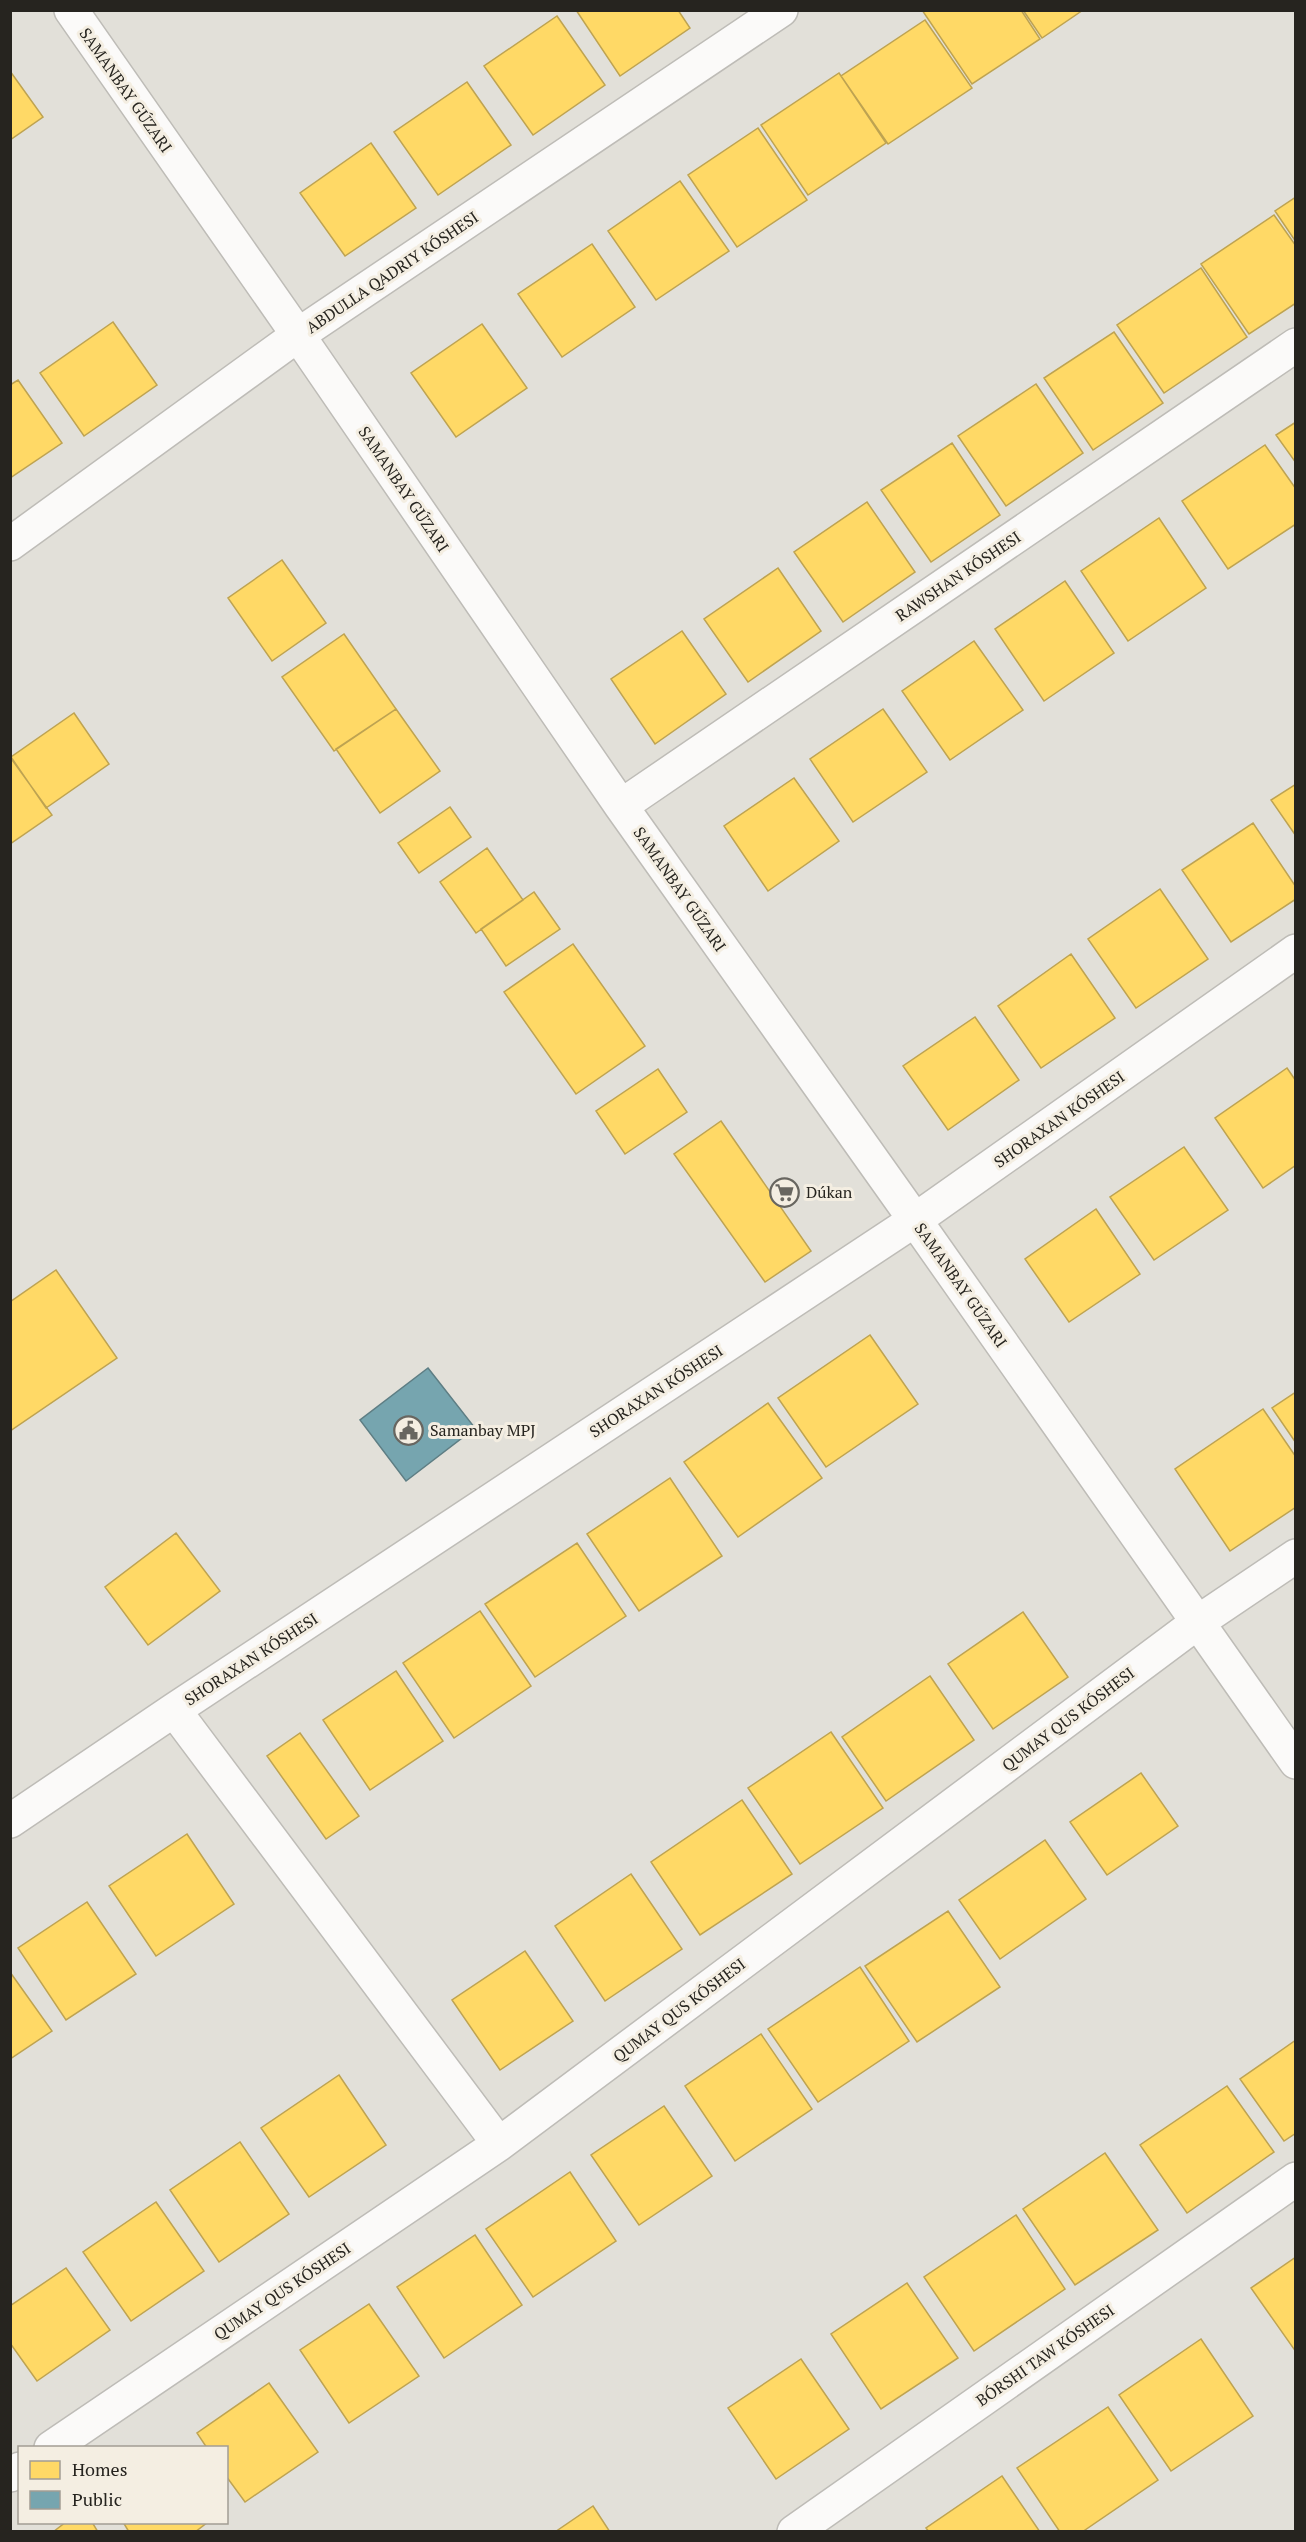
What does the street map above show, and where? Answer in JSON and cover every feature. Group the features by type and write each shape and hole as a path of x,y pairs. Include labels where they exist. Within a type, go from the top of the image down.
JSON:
{"street":[{"path":"71,10 298,335 621,806 1296,1762"},
{"name":"ABDULLA QADRIY KÓSHESI","path":"10,544 298,335 781,10"},
{"name":"RAWSHAN KÓSHESI","path":"621,806 1296,345"},
{"name":"SHORAXAN KÓSHESI","path":"10,1821 915,1220 1296,951"},
{"name":"QUMAY QUS KÓSHESI","path":"54,2446 499,2144 1198,1622 1296,1556"},
{"path":"174,1710 499,2144"},
{"name":"BÓRSHI TAW KÓSHESI","path":"794,2532 1296,2179"}],"building: Homes":[{"path":"576,10 678,10 690,28 620,76"},
{"path":"922,10 1021,10 1040,39 972,84"},
{"path":"1023,10 1083,10 1042,38"},
{"path":"557,16 605,85 533,135 484,66"},
{"path":"925,20 972,88 888,144 841,76"},
{"path":"10,71 43,117 10,140"},
{"path":"839,73 886,143 808,195 761,125"},
{"path":"467,82 511,145 438,195 394,132"},
{"path":"758,128 807,200 737,247 688,175"},
{"path":"371,143 416,208 345,256 300,193"},
{"path":"680,181 729,251 656,300 608,231"},
{"path":"1296,197 1296,242 1275,211"},
{"path":"1274,215 1296,246 1296,303 1249,334 1201,264"},
{"path":"592,244 635,307 562,357 518,294"},
{"path":"1201,268 1247,337 1164,393 1117,325"},
{"path":"113,322 157,385 84,436 40,373"},
{"path":"482,324 527,388 456,437 411,373"},
{"path":"1114,332 1163,403 1093,450 1044,378"},
{"path":"18,380 62,443 10,478 10,385"},
{"path":"1036,384 1083,453 1006,506 958,436"},
{"path":"1296,422 1296,463 1276,435"},
{"path":"952,443 1000,515 931,562 881,490"},
{"path":"1265,445 1296,489 1296,524 1228,569 1182,501"},
{"path":"867,502 915,572 843,622 794,552"},
{"path":"1159,518 1206,588 1128,641 1081,571"},
{"path":"282,560 326,623 272,661 228,598"},
{"path":"778,568 821,631 748,682 704,619"},
{"path":"1065,581 1114,653 1044,701 995,629"},
{"path":"682,631 726,694 655,744 611,679"},
{"path":"344,634 396,709 334,751 282,677"},
{"path":"974,641 1023,710 950,760 902,691"},
{"path":"396,709 440,771 380,813 336,749"},
{"path":"883,709 927,772 853,822 810,759"},
{"path":"74,713 109,764 46,808 11,757"},
{"path":"10,757 52,815 10,844"},
{"path":"794,778 839,841 768,891 724,826"},
{"path":"1296,784 1296,836 1271,800"},
{"path":"450,807 471,837 419,873 398,843"},
{"path":"1253,823 1296,887 1296,899 1231,942 1182,870"},
{"path":"487,848 523,900 476,933 440,882"},
{"path":"1160,889 1208,959 1136,1008 1088,939"},
{"path":"534,892 560,929 506,966 481,929"},
{"path":"573,944 645,1046 576,1094 504,992"},
{"path":"1071,954 1115,1018 1041,1068 998,1006"},
{"path":"975,1017 1019,1080 948,1130 903,1066"},
{"path":"1287,1068 1296,1081 1296,1165 1263,1188 1215,1118"},
{"path":"658,1069 687,1112 625,1154 596,1111"},
{"path":"721,1121 811,1251 765,1282 674,1154"},
{"path":"1184,1147 1228,1210 1154,1260 1110,1197"},
{"path":"1096,1209 1140,1274 1069,1322 1025,1259"},
{"path":"56,1270 117,1358 10,1431 10,1302"},
{"path":"870,1335 918,1404 826,1467 778,1398"},
{"path":"1296,1392 1296,1443 1272,1408"},
{"path":"768,1403 822,1478 738,1537 684,1462"},
{"path":"1263,1409 1296,1457 1296,1507 1230,1551 1175,1469"},
{"path":"670,1478 722,1556 639,1611 587,1534"},
{"path":"176,1533 220,1591 148,1645 105,1587"},
{"path":"577,1543 626,1616 535,1677 485,1604"},
{"path":"480,1611 531,1686 454,1738 403,1663"},
{"path":"1023,1612 1068,1677 993,1729 948,1664"},
{"path":"396,1671 443,1741 370,1790 323,1720"},
{"path":"930,1676 974,1740 886,1801 842,1737"},
{"path":"831,1732 883,1808 800,1864 748,1788"},
{"path":"300,1733 359,1816 326,1839 267,1756"},
{"path":"1141,1773 1178,1826 1107,1875 1070,1822"},
{"path":"742,1800 792,1874 700,1935 651,1862"},
{"path":"187,1834 234,1904 156,1956 109,1886"},
{"path":"1045,1840 1086,1899 1000,1959 959,1900"},
{"path":"631,1874 682,1949 605,2001 555,1926"},
{"path":"87,1902 136,1974 66,2020 18,1948"},
{"path":"948,1911 1000,1987 917,2042 865,1966"},
{"path":"525,1951 573,2021 500,2070 452,2000"},
{"path":"860,1967 909,2041 818,2102 768,2029"},
{"path":"10,1972 52,2031 10,2059"},
{"path":"761,2034 812,2109 735,2161 685,2086"},
{"path":"1296,2040 1296,2133 1284,2141 1240,2079"},
{"path":"339,2075 386,2145 309,2197 261,2128"},
{"path":"1227,2086 1274,2152 1187,2213 1140,2145"},
{"path":"664,2106 712,2176 639,2225 591,2155"},
{"path":"240,2142 289,2214 219,2262 170,2190"},
{"path":"1105,2153 1158,2230 1075,2285 1023,2209"},
{"path":"570,2172 616,2241 533,2297 486,2229"},
{"path":"156,2202 204,2271 131,2321 83,2252"},
{"path":"1016,2215 1065,2289 974,2351 924,2277"},
{"path":"475,2235 522,2305 444,2358 397,2287"},
{"path":"1296,2257 1296,2352 1251,2288"},
{"path":"66,2268 110,2330 37,2381 10,2343 10,2306"},
{"path":"907,2283 958,2358 881,2409 831,2334"},
{"path":"369,2304 419,2376 349,2423 300,2350"},
{"path":"1201,2339 1253,2416 1171,2471 1119,2395"},
{"path":"801,2359 849,2429 776,2479 728,2408"},
{"path":"269,2383 318,2452 245,2502 228,2479 228,2446 206,2446 197,2433"},
{"path":"1108,2407 1158,2480 1082,2532 1060,2532 1017,2468"},
{"path":"1002,2476 1040,2532 929,2532 926,2528"},
{"path":"593,2506 610,2532 555,2532"},
{"path":"63,2524 93,2524 98,2532 53,2532"},
{"path":"124,2524 205,2524 195,2532 129,2532"}],"building: Public":[{"path":"428,1368 475,1428 406,1481 360,1420"}],"place":[{"name":"Dúkan","path":"785,1192"},
{"name":"Samanbay MPJ","path":"409,1430"}]}
